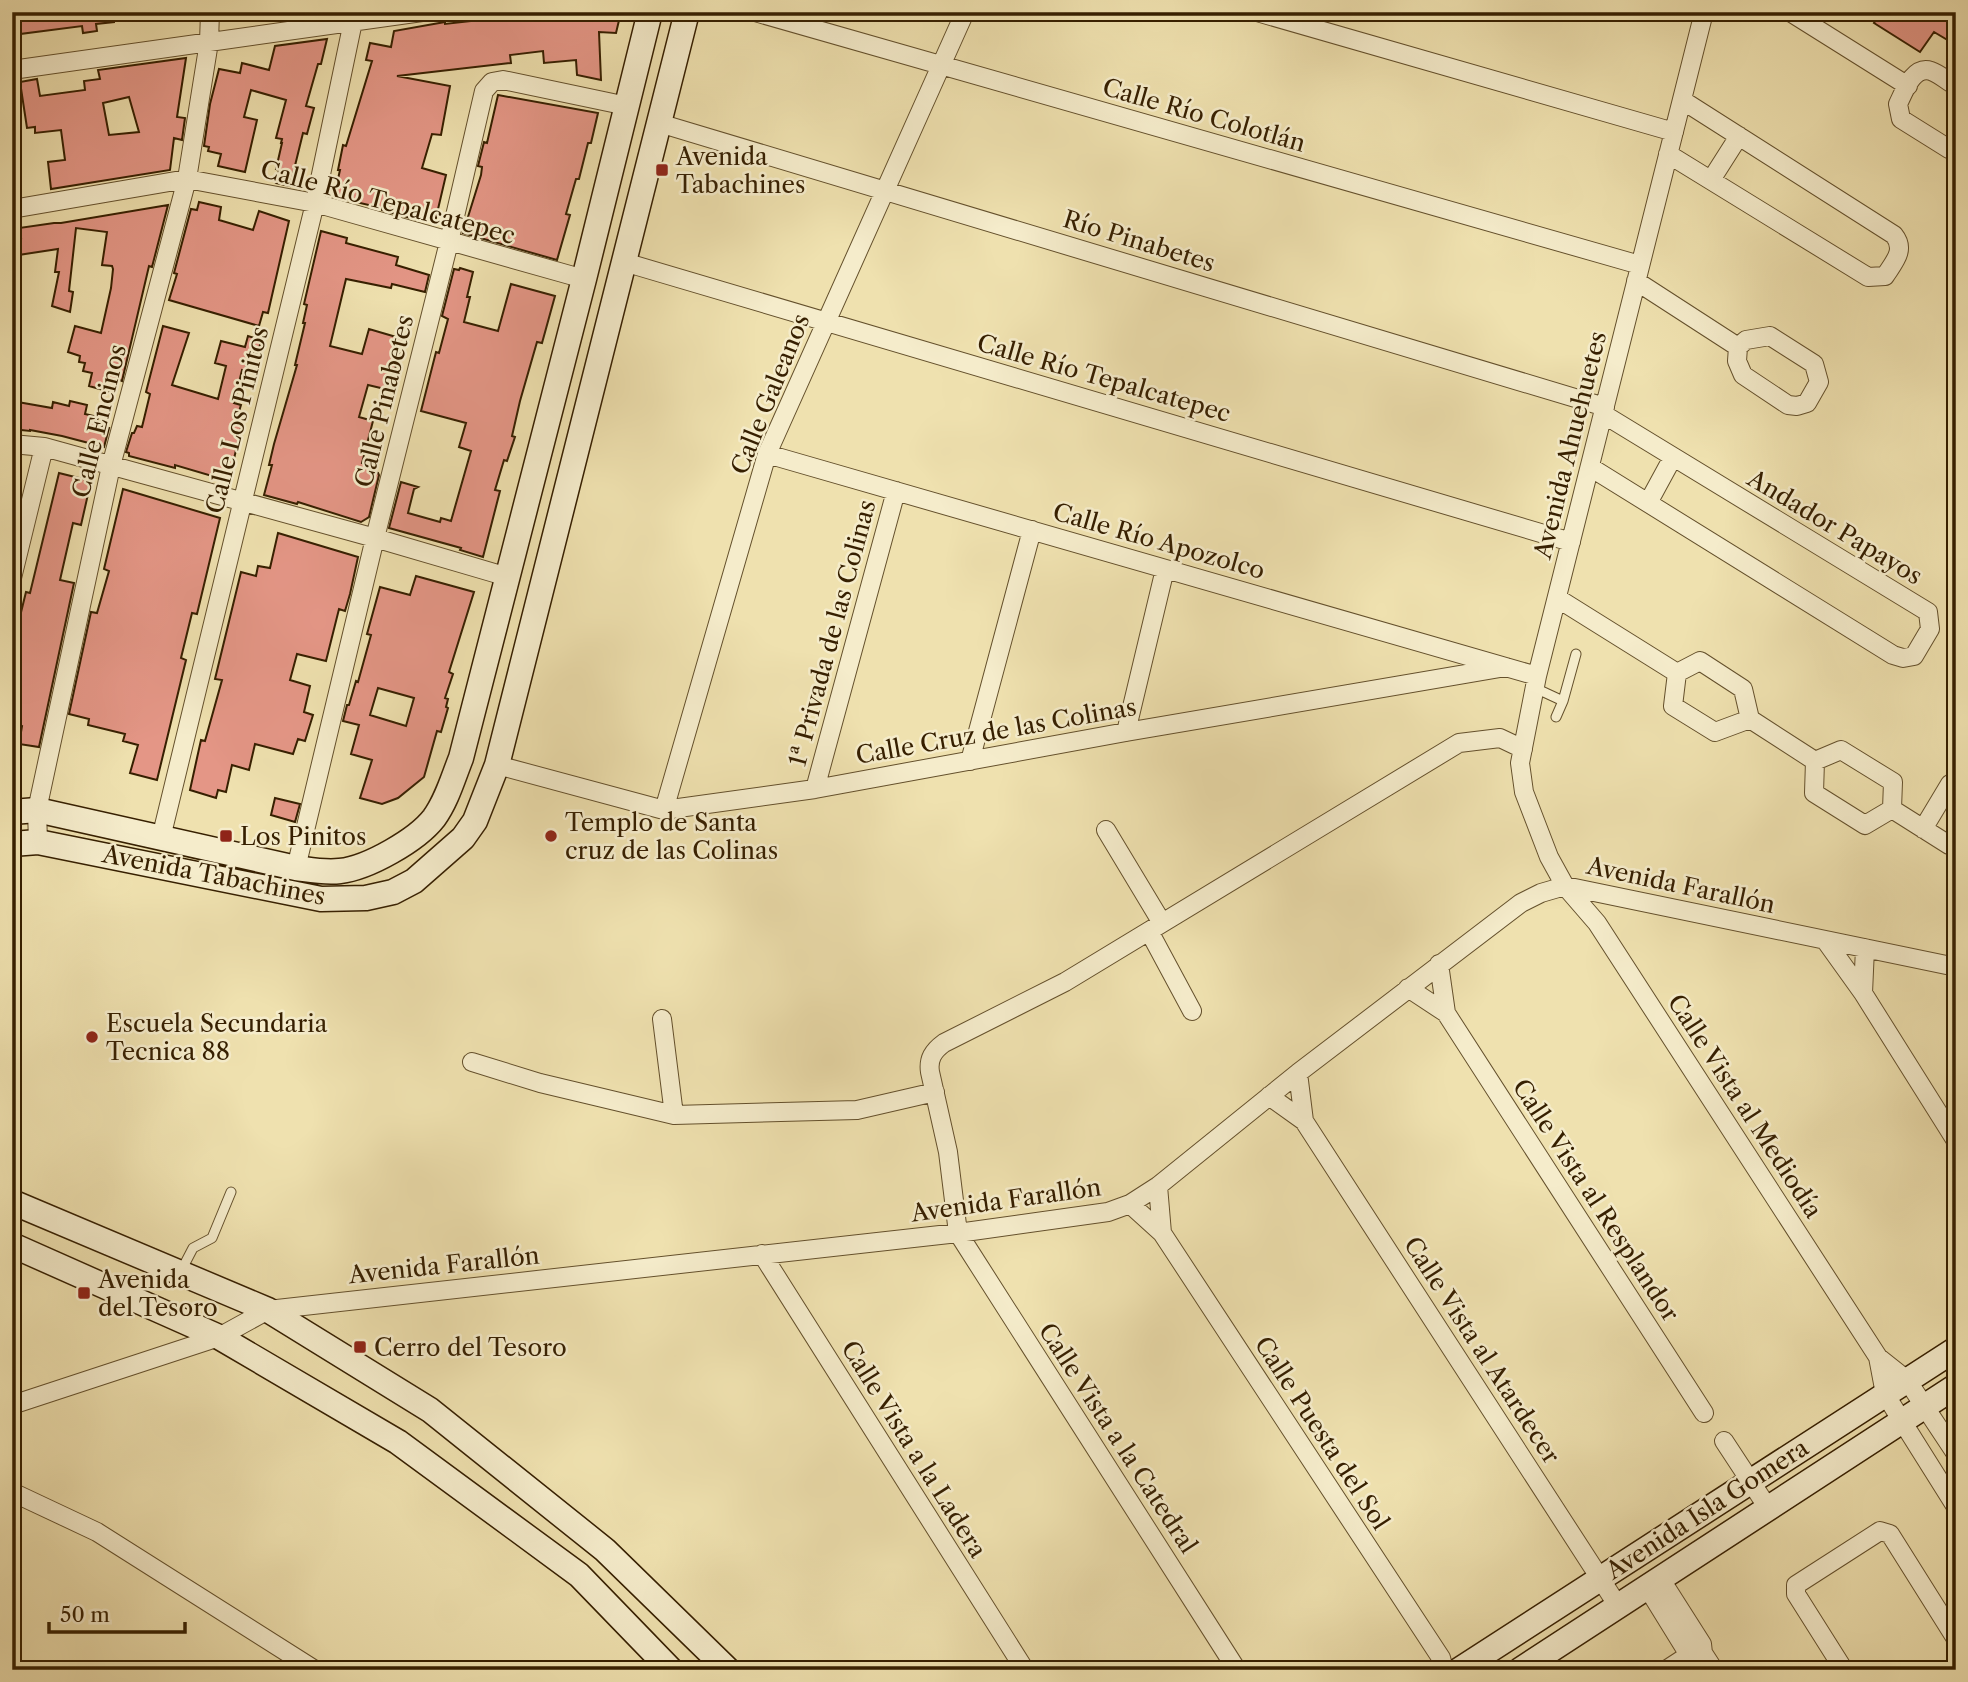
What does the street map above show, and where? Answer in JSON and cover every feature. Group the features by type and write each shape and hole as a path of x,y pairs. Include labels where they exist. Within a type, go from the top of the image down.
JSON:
{"street":[{"name":"Calle Encinos","path":"38,842 37,810 111,466 187,179 209,42 210,12"},
{"path":"12,70 209,42 354,17 422,12"},
{"name":"Avenida Tabachines","path":"12,812 37,810 296,869 328,872 344,871 370,862 415,836 433,819 461,758 650,12"},
{"name":"Avenida Tabachines","path":"12,844 38,842 321,899 366,898 393,892 414,881 463,838 475,821 497,765 687,12"},
{"name":"Calle Río Colotlán","path":"755,12 1638,273 1738,347"},
{"name":"Calle Galeanos","path":"664,810 767,454 965,12"},
{"path":"1257,12 1674,132"},
{"name":"Avenida Ahuehuetes","path":"1565,886 1549,857 1524,792 1520,763 1536,682 1704,12"},
{"path":"1790,12 1908,86"},
{"name":"Calle Los Pinitos","path":"161,838 315,203 354,17"},
{"path":"1956,86 1931,71 1922,71 1913,76 1898,104 1901,119 1949,149 1956,149"},
{"name":"Calle Pinabetes","path":"296,869 484,91 492,82 503,80 627,106"},
{"path":"1668,154 1868,277 1885,276 1901,251 1900,243 1894,235 1682,100"},
{"name":"Río Pinabetes","path":"659,123 1604,410"},
{"path":"1711,180 1740,136"},
{"name":"Calle Río Tepalcatepec","path":"12,209 187,179 315,203 584,279"},
{"name":"Calle Río Tepalcatepec","path":"624,262 1571,542"},
{"path":"1770,336 1814,364 1819,382 1807,403 1788,405 1743,376 1737,361 1738,347 1746,340 1770,336"},
{"name":"Andador Papayos","path":"1590,467 1893,655 1914,656 1930,629 1928,612 1673,457 1604,410"},
{"path":"12,444 44,447 508,577"},
{"path":"12,578 44,447"},
{"name":"Calle Río Apozolco","path":"767,454 1506,667 1536,682"},
{"path":"1648,503 1673,457"},
{"name":"1ª Privada de las Colinas","path":"815,789 895,491"},
{"path":"971,761 1032,530"},
{"path":"1126,732 1165,569"},
{"path":"1557,598 1677,673"},
{"path":"1677,673 1700,661 1743,689 1750,719 1815,761"},
{"name":"Calle Cruz de las Colinas","path":"497,765 664,810 815,789 1506,667"},
{"path":"1677,673 1673,706 1715,732 1750,719"},
{"path":"958,1233 948,1152 929,1064 931,1056 944,1043 1065,982 1459,743 1500,738 1523,749"},
{"path":"1815,761 1841,750 1893,782 1892,809"},
{"path":"1815,761 1814,793 1865,825 1892,809"},
{"path":"1923,829 1950,784 1956,781"},
{"path":"1892,809 1949,845 1956,846"},
{"path":"1106,830 1155,927 1192,1011"},
{"name":"Avenida Farallón","path":"12,1405 219,1337 268,1310 958,1233 1108,1212 1130,1204 1158,1186 1298,1073 1521,903 1541,893 1565,886 1956,967"},
{"name":"Calle Vista al Mediodía","path":"1565,886 1597,923 1878,1357 1907,1380 1956,1454"},
{"path":"1825,940 1863,993 1956,1141"},
{"path":"1863,993 1864,948"},
{"name":"Calle Vista al Resplandor","path":"1439,964 1446,1013"},
{"name":"Calle Vista al Resplandor","path":"1408,988 1446,1013 1704,1413"},
{"path":"662,1019 674,1115"},
{"path":"472,1062 540,1083 674,1115 856,1110 935,1092"},
{"name":"Calle Vista al Atardecer","path":"1298,1073 1304,1121"},
{"name":"Calle Vista al Atardecer","path":"1269,1096 1304,1121 1618,1606"},
{"name":"Calle Puesta del Sol","path":"1158,1186 1162,1233"},
{"path":"12,1202 268,1310 430,1410 605,1550 728,1670"},
{"name":"Calle Puesta del Sol","path":"1130,1204 1162,1233 1451,1667"},
{"name":"Calle Vista a la Catedral","path":"958,1233 1237,1670"},
{"path":"12,1245 219,1337 398,1442 579,1575 671,1670"},
{"name":"Calle Vista a la Ladera","path":"762,1254 1025,1670"},
{"name":"Avenida Isla Gomera","path":"1451,1667 1600,1579 1956,1349"},
{"name":"Calle Vista al Mediodía","path":"1878,1357 1885,1394"},
{"name":"Avenida Isla Gomera","path":"1520,1670 1956,1386"},
{"path":"1885,1394 1956,1507"},
{"path":"1724,1441 1768,1508"},
{"path":"12,1492 97,1532 315,1670"},
{"path":"1844,1670 1796,1594 1796,1585 1880,1531 1890,1534 1956,1639"},
{"path":"1654,1583 1698,1651 1714,1670"},
{"path":"1666,1670 1698,1651"}],"lane":[{"path":"1556,717 1576,654"},
{"path":"1536,682 1563,701"},
{"path":"180,1272 193,1248 212,1238 231,1192"}],"building":[{"path":"12,12 114,12 114,22 96,24 97,31 83,33 82,26 12,35"},
{"path":"527,12 571,12 571,16 621,12 616,33 599,32 601,80 577,75 576,60 544,63 543,51 510,55 511,63 397,76 450,86 441,135 432,134 422,168 446,175 435,222 419,217 418,220 334,197 343,145 346,146 372,61 366,60 370,43 391,47 394,31"},
{"path":"1881,12 1956,12 1956,45 1934,32 1920,52 1874,23"},
{"path":"327,39 306,106 314,108 307,134 303,133 290,186 276,183 282,139 276,138 286,100 251,90 244,117 257,120 245,172 218,166 221,154 208,151 209,147 204,146 210,104 219,69 240,73 242,63 269,70 275,46"},
{"path":"186,58 177,117 185,118 182,140 174,138 170,170 51,189 48,162 65,160 61,130 35,133 35,127 27,128 20,82 37,79 40,96 85,90 84,81 100,79 98,70","holes":["129,97 139,132 109,135 103,103"]},
{"path":"498,95 598,113 591,143 588,143 566,214 570,215 557,260 463,233 481,175 482,167 478,166 484,142 487,143"},
{"path":"199,202 221,207 219,220 253,230 259,211 289,221 268,313 263,312 259,326 169,300 191,209 197,210"},
{"path":"168,205 152,267 149,266 122,381 118,379 114,393 89,386 92,373 83,371 85,363 79,362 80,356 68,352 75,326 101,333 113,269 112,266 102,265 107,232 76,228 69,291 73,292 70,312 52,306 59,272 55,272 58,249 12,256 12,239 21,238 19,228"},
{"path":"321,231 347,238 346,243 398,257 396,265 429,275 425,292 392,284 391,288 346,279 330,346 362,354 369,329 403,339 393,376 389,375 385,389 368,385 359,417 373,421 362,463 374,467 373,472 379,475 369,517 361,522 298,502 297,504 264,495 274,444 297,365 305,323 307,305 304,304"},
{"path":"454,269 473,272 464,322 498,331 511,284 555,296 542,343 537,342 520,401 512,436 515,437 507,461 504,460 495,490 500,491 483,557 460,550 461,548 389,528 401,482 418,487 414,489 408,513 440,522 441,518 451,521 471,451 459,447 466,423 421,411 436,352 439,353 448,319 442,316"},
{"path":"163,326 189,333 172,385 218,399 226,366 215,363 221,341 245,347 248,336 261,340 258,354 250,351 234,403 241,405 237,418 243,419 229,481 175,465 175,468 129,456 126,452 132,433 137,426 142,427 150,394 146,392"},
{"path":"12,401 52,408 53,402 69,406 70,401 87,405 85,414 98,417 96,425 109,428 104,447 62,436 12,429"},
{"path":"59,473 91,481 81,525 73,523 60,580 74,583 39,747 19,744 22,726 14,725 16,716 12,715 16,686 12,685 13,645 26,592 30,593"},
{"path":"123,489 220,518 197,614 192,613 181,658 186,660 157,780 130,773 138,745 123,741 125,734 88,725 89,719 69,714 91,612 97,613 109,571 104,569"},
{"path":"278,533 358,557 350,594 345,611 339,609 326,661 297,654 290,680 310,686 304,712 313,715 305,741 298,739 293,754 255,744 249,770 232,765 226,792 218,790 216,798 190,790 201,740 205,741 222,680 215,679 241,572 256,576 258,566 270,568"},
{"path":"416,576 474,592 449,672 453,674 445,698 448,699 448,708 441,732 437,731 424,777 398,798 382,804 360,798 372,760 351,754 359,725 343,721 356,681 358,682 371,635 367,634 380,587 410,595","holes":["378,688 414,698 406,726 370,715"]},
{"path":"275,798 300,804 295,822 271,815"}],"place":[{"name":"Avenida Tabachines","path":"662,170"},
{"name":"Los Pinitos","path":"226,836"},
{"name":"Templo de Santa cruz de las Colinas","path":"551,836"},
{"name":"Escuela Secundaria Tecnica 88","path":"92,1037"},
{"name":"Avenida del Tesoro","path":"84,1293"},
{"name":"Cerro del Tesoro","path":"360,1347"}]}
